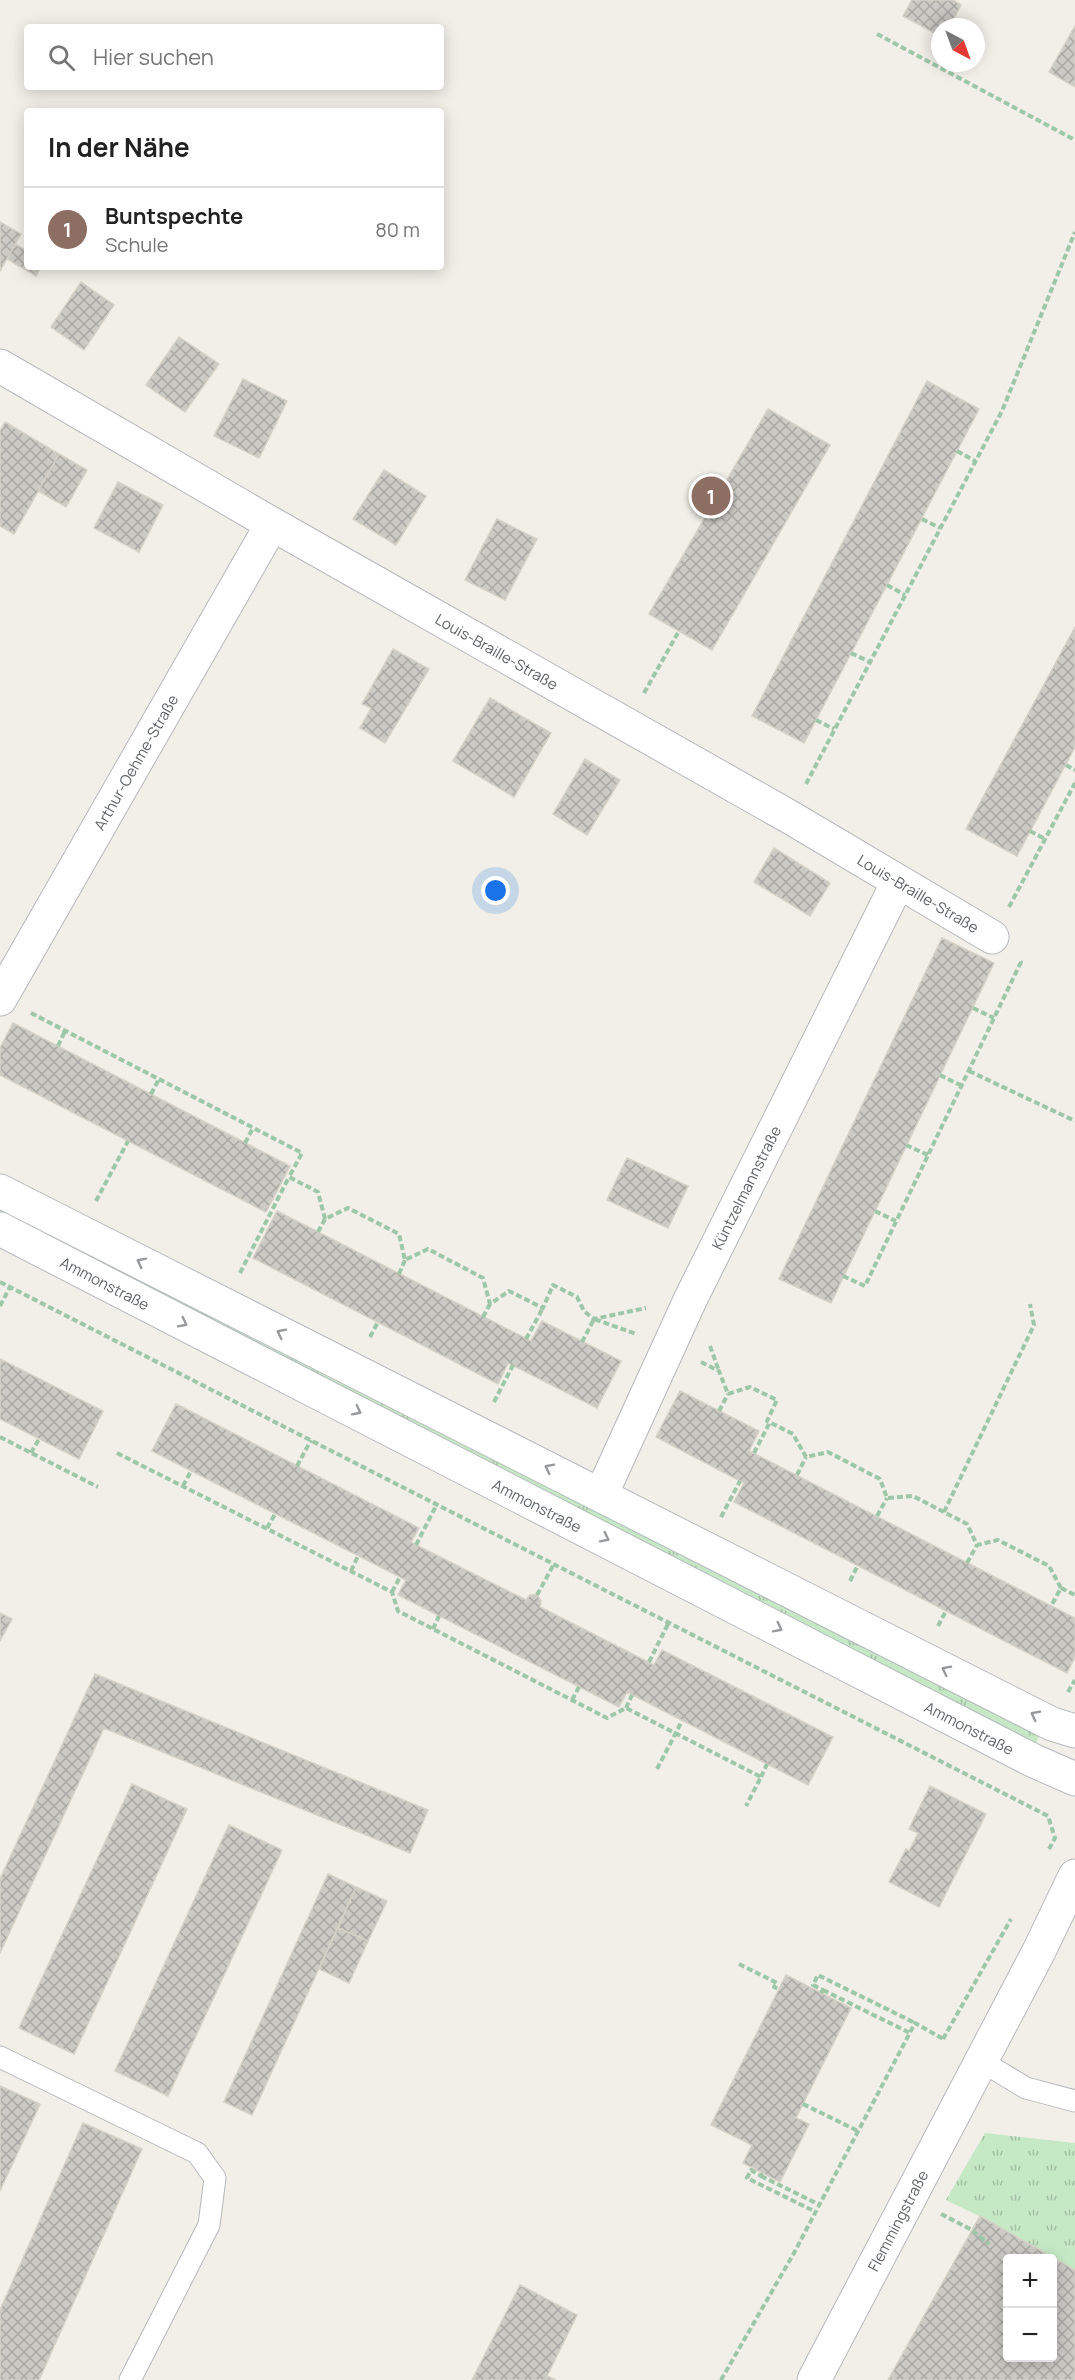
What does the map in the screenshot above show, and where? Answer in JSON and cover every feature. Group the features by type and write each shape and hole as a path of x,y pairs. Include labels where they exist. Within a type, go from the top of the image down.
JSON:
{"street":[{"name":"Louis-Braille-Straße","path":"0,366 272,524 788,816 992,938"},
{"name":"Arthur-Oehme-Straße","path":"0,998 272,524"},
{"name":"Küntzelmannstraße","path":"601,1495 691,1298 898,882"},
{"path":"0,1191 1052,1724 1075,1731"},
{"name":"Ammonstraße","path":"0,1229 1032,1760 1075,1779"},
{"name":"Flemmingstraße","path":"814,2380 1039,1951 1075,1876"}],"lane":[{"path":"0,2057 197,2153 216,2178 209,2225 130,2380"},
{"path":"981,2061 1026,2088 1075,2101"}],"path":[{"path":"877,34 1075,140"},
{"path":"788,816 1002,411 1075,232"},
{"path":"957,451 975,461"},
{"path":"922,519 940,528"},
{"path":"886,585 905,595"},
{"path":"625,724 679,631"},
{"path":"851,653 870,662"},
{"path":"816,720 834,729"},
{"path":"1066,765 1075,770"},
{"path":"992,938 1075,783"},
{"path":"1030,831 1045,839"},
{"path":"843,1276 865,1286 1021,962"},
{"path":"0,998 302,1153 224,1304"},
{"path":"973,1008 994,1018"},
{"path":"58,1046 65,1031"},
{"path":"969,1071 1075,1122"},
{"path":"940,1075 962,1086"},
{"path":"151,1094 159,1079"},
{"path":"245,1143 253,1128"},
{"path":"81,1231 128,1141"},
{"path":"906,1145 928,1155"},
{"path":"289,1177 318,1192 325,1219"},
{"path":"318,1232 325,1219 348,1208 399,1234 405,1260 399,1274"},
{"path":"875,1211 896,1221"},
{"path":"405,1260 428,1249 483,1278 490,1304"},
{"path":"0,1282 1048,1816 1054,1838 1043,1859"},
{"path":"526,1339 553,1285 577,1297 584,1311 594,1318 670,1346 719,1371"},
{"path":"0,1306 10,1287"},
{"path":"483,1317 490,1304 509,1291 543,1308"},
{"path":"594,1318 691,1298 728,1394"},
{"path":"944,1512 1034,1326 1030,1304"},
{"path":"582,1342 594,1318"},
{"path":"719,1411 728,1394 750,1387 777,1401 767,1420 793,1434 806,1457"},
{"path":"754,1453 770,1422"},
{"path":"0,1437 98,1487"},
{"path":"32,1453 39,1439"},
{"path":"297,1466 311,1440"},
{"path":"797,1474 806,1457 828,1452 880,1479 886,1498 877,1516"},
{"path":"117,1453 392,1592 398,1611 607,1718 626,1708 632,1695"},
{"path":"183,1486 191,1471"},
{"path":"886,1498 913,1496 968,1524 977,1545"},
{"path":"416,1545 437,1504"},
{"path":"267,1528 274,1514"},
{"path":"967,1563 977,1545 998,1540 1049,1566 1061,1588 1075,1595"},
{"path":"351,1571 358,1556"},
{"path":"537,1595 554,1564"},
{"path":"392,1592 400,1577"},
{"path":"1051,1606 1061,1588"},
{"path":"433,1629 439,1616"},
{"path":"649,1662 669,1622"},
{"path":"572,1700 579,1686"},
{"path":"626,1708 761,1777"},
{"path":"657,1769 682,1721"},
{"path":"746,1806 767,1764"},
{"path":"943,2039 1016,1911"},
{"path":"739,1964 777,1983 774,1987 779,1989"},
{"path":"910,2033 822,1992 813,1985 818,1975 915,2023 981,2061"},
{"path":"721,2380 820,2205 915,2023"},
{"path":"802,2104 858,2131"},
{"path":"816,2212 747,2178 751,2170 820,2205"},
{"path":"953,2221 972,2230 989,2244"}],"green space":[{"path":"0,1202 1042,1730 1035,1745 0,1219"},
{"path":"985,2133 1075,2143 1075,2271 1057,2261 1057,2254 1045,2254 946,2200"}],"building":[{"path":"912,0 953,0 961,5 954,18 931,18 931,31 903,16"},
{"path":"1075,26 1075,87 1049,72"},
{"path":"0,222 21,234 0,271"},
{"path":"15,244 24,249 24,269 7,259"},
{"path":"26,270 39,270 36,276"},
{"path":"81,282 114,305 84,350 51,327"},
{"path":"179,337 219,364 185,412 146,385"},
{"path":"243,379 287,401 259,458 214,436"},
{"path":"927,381 979,409 804,743 752,716"},
{"path":"768,409 830,445 712,650 649,614"},
{"path":"5,422 59,454 14,534 0,526 0,431"},
{"path":"59,454 87,470 66,507 38,491"},
{"path":"384,470 426,496 396,545 353,519"},
{"path":"118,482 163,505 139,552 94,528"},
{"path":"497,519 537,539 505,600 465,580"},
{"path":"1075,627 1075,747 1017,856 966,829"},
{"path":"393,649 429,669 385,743 360,728 371,708 362,704"},
{"path":"490,698 551,733 514,797 453,761"},
{"path":"585,759 620,780 587,835 553,814"},
{"path":"774,848 830,883 810,916 754,882"},
{"path":"942,938 994,963 831,1303 779,1279"},
{"path":"13,1023 290,1166 266,1212 0,1075 0,1048"},
{"path":"627,1158 688,1186 668,1228 607,1200"},
{"path":"277,1211 531,1341 542,1321 621,1361 597,1408 508,1363 498,1384 253,1258"},
{"path":"0,1359 103,1411 79,1459 0,1419"},
{"path":"680,1391 759,1431 749,1451 1075,1618 1075,1657 1067,1673 734,1502 744,1483 656,1437"},
{"path":"176,1404 419,1528 411,1542 416,1545 526,1600 530,1595 537,1595 541,1601 540,1607 654,1665 662,1650 833,1737 808,1785 627,1692 619,1707 398,1595 406,1580 152,1451"},
{"path":"0,1613 12,1619 0,1641"},
{"path":"95,1674 428,1810 410,1853 104,1728 0,1953 0,1879"},
{"path":"132,1784 187,1809 74,2054 19,2028"},
{"path":"930,1786 986,1814 939,1907 889,1882 906,1849 909,1851 918,1833 909,1829"},
{"path":"229,1825 282,1850 168,2096 115,2071"},
{"path":"328,1874 356,1887 252,2115 224,2102"},
{"path":"356,1887 387,1901 368,1941 338,1928"},
{"path":"338,1928 368,1941 349,1983 319,1969"},
{"path":"786,1975 851,2008 796,2118 809,2124 780,2182 743,2163 752,2145 711,2125"},
{"path":"0,2086 40,2104 0,2191"},
{"path":"83,2123 142,2149 39,2380 0,2380 0,2310"},
{"path":"980,2216 1047,2254 1003,2254 1003,2362 1057,2362 1057,2260 1075,2270 1075,2380 888,2380"},
{"path":"520,2285 577,2315 547,2376 556,2380 472,2380"}],"place":[{"name":"Buntspechte","path":"711,496"}]}
